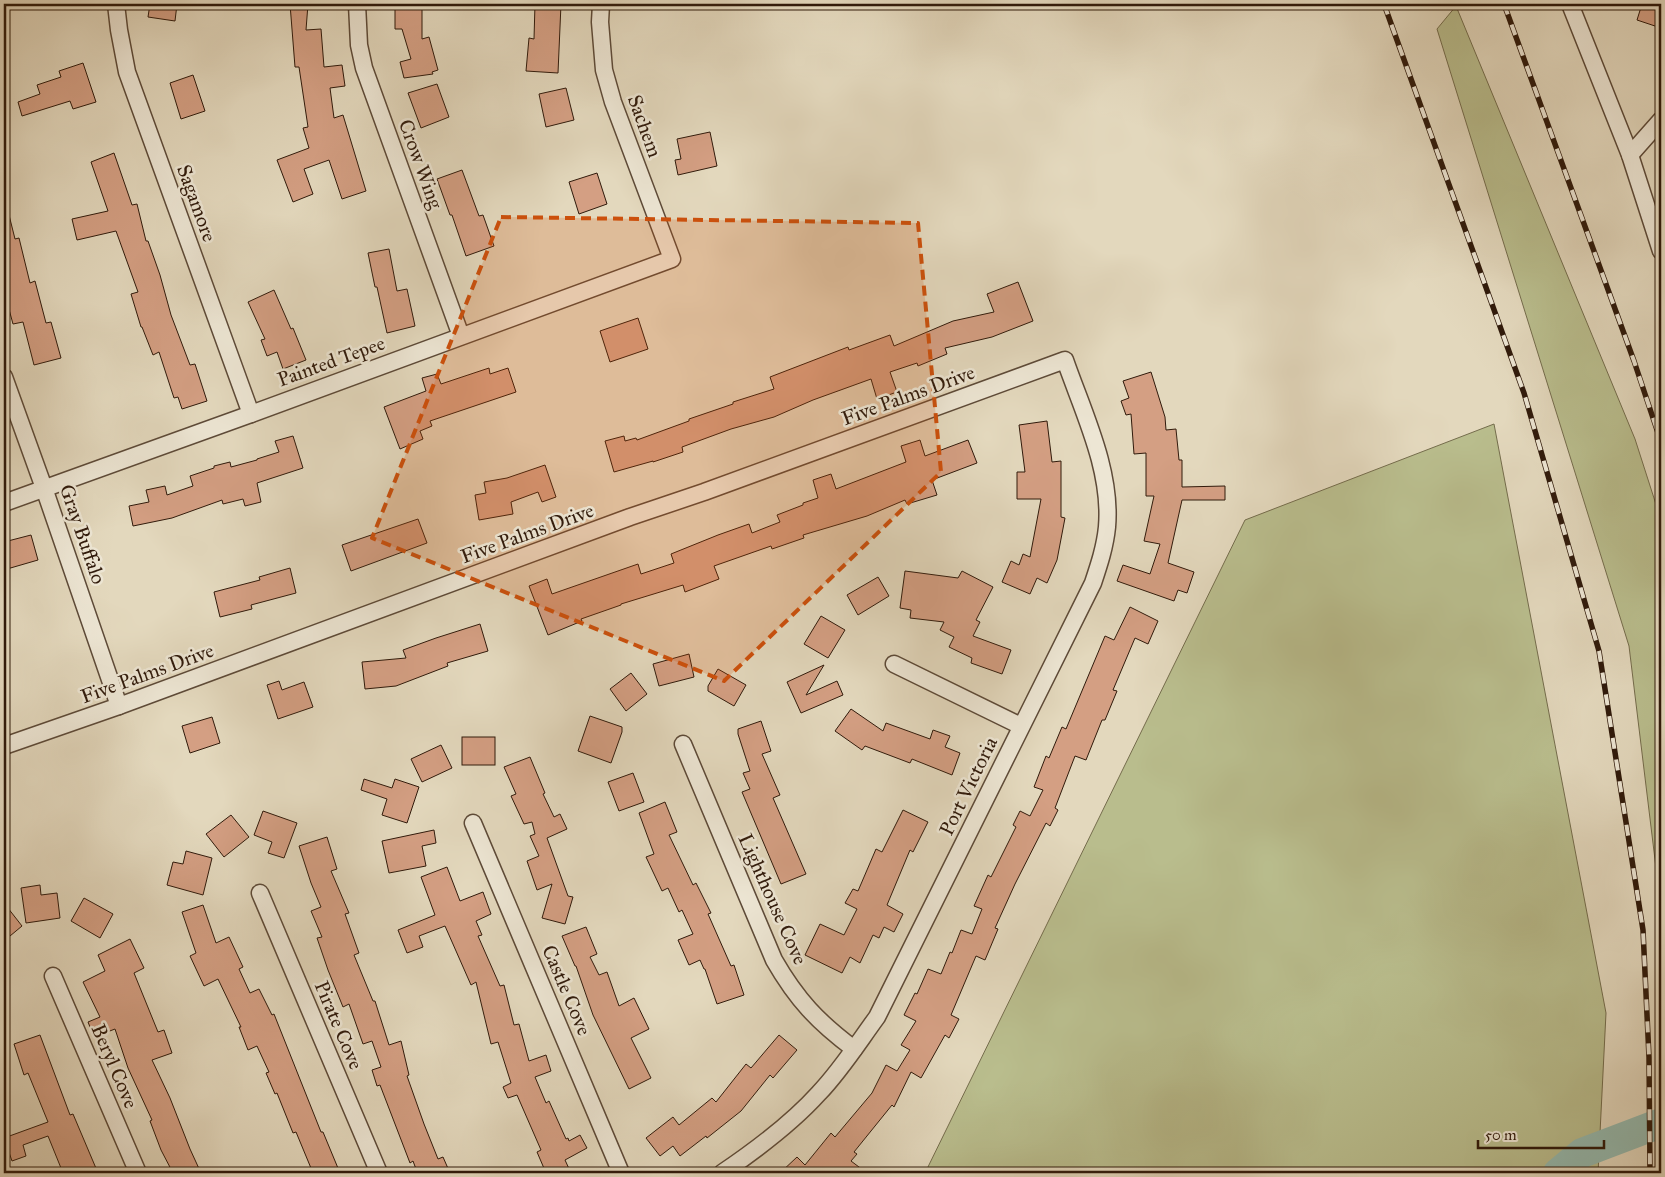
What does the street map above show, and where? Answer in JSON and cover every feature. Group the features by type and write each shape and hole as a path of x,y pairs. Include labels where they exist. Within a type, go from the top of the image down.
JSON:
{"street":[{"name":"Sagamore","path":"116,4 127,72 251,414"},
{"name":"Crow Wing","path":"357,4 359,45 364,68 461,336"},
{"name":"Sachem","path":"602,4 600,22 604,70 613,102 672,259"},
{"path":"1570,4 1630,155 1661,251"},
{"path":"1630,155 1661,120"},
{"name":"Painted Tepee","path":"4,503 672,259"},
{"name":"Five Palms Drive","path":"4,746 120,706 630,517 704,492 1065,360"},
{"name":"Port Victoria","path":"722,1173 782,1129 818,1094 877,1017 1093,583 1099,565 1107,526 1107,507 1102,468 1065,360"},
{"name":"Gray Buffalo","path":"4,377 120,706"},
{"path":"894,664 1021,726"},
{"name":"Lighthouse Cove","path":"683,744 774,960 790,987 814,1017 854,1049"},
{"name":"Castle Cove","path":"473,823 621,1173"},
{"name":"Pirate Cove","path":"260,893 380,1173"},
{"name":"Beryl Cove","path":"53,976 138,1173"}],"highlighted area":[{"path":"501,217 918,223 941,472 724,681 372,538"}],"green space":[{"path":"1456,6 1635,439 1661,520 1661,909 1629,646 1437,29"},
{"path":"1494,424 1606,1013 1598,1173 925,1173 1245,520"}],"building":[{"path":"150,4 177,4 175,21 148,17"},
{"path":"290,4 308,4 306,30 321,29 324,67 342,65 345,86 330,88 334,118 343,115 366,191 342,199 329,160 304,169 313,194 293,202 277,160 309,148 303,128 308,127 299,67 295,67"},
{"path":"395,4 422,4 422,39 429,37 438,70 432,72 433,74 404,78 400,62 411,59 402,29 395,29"},
{"path":"535,4 561,4 558,73 526,71 529,38 534,39"},
{"path":"1642,4 1661,4 1661,28 1637,20"},
{"path":"83,63 96,102 73,109 70,101 22,116 18,102 40,94 37,85 61,77 59,71"},
{"path":"193,75 205,111 181,119 170,83"},
{"path":"437,84 449,117 421,128 408,93"},
{"path":"566,88 574,120 546,127 539,94"},
{"path":"710,132 717,166 678,175 675,160 681,159 677,139"},
{"path":"114,153 132,205 137,204 146,241 148,241 160,275 171,315 190,365 195,364 207,401 182,409 178,397 174,398 159,352 153,355 141,327 131,294 138,292 116,231 77,240 72,219 108,211 91,162"},
{"path":"462,170 479,216 483,215 494,246 466,256 437,179"},
{"path":"597,173 607,204 579,214 569,182"},
{"path":"4,215 9,215 15,239 19,238 30,283 35,281 46,323 51,322 61,358 34,365 23,322 13,324 7,302 4,302"},
{"path":"389,249 397,291 407,289 415,326 387,333 368,253"},
{"path":"1018,282 1033,321 992,337 945,348 947,354 918,366 917,363 890,372 897,392 877,399 871,379 813,400 774,417 731,429 682,447 683,452 614,472 605,441 624,436 625,441 636,438 637,440 733,404 733,402 774,389 770,377 848,347 849,350 890,335 894,346 953,321 994,312 987,294"},
{"path":"274,290 306,360 283,369 277,352 267,356 261,340 265,339 248,302"},
{"path":"638,318 648,349 610,362 600,331"},
{"path":"489,368 490,374 508,368 516,392 430,421 432,426 420,431 423,439 400,449 384,407 426,391 422,378 437,374 441,384"},
{"path":"1151,372 1165,417 1166,430 1176,429 1179,460 1182,460 1182,487 1225,486 1225,500 1182,500 1168,563 1194,572 1187,593 1178,590 1174,601 1117,581 1123,565 1150,574 1160,544 1144,541 1154,496 1146,496 1146,453 1134,454 1131,414 1126,415 1121,401 1129,398 1123,381"},
{"path":"1047,421 1052,462 1061,461 1061,517 1065,518 1057,560 1047,583 1037,578 1030,594 1002,582 1011,561 1019,565 1023,554 1030,557 1041,499 1017,499 1017,472 1025,472 1019,425"},
{"path":"293,436 303,468 257,483 261,502 245,506 243,499 223,504 222,500 172,518 133,526 129,506 149,502 146,490 165,486 167,495 193,486 190,476 214,468 214,466 230,462 231,467 279,452 275,441"},
{"path":"920,440 925,456 968,440 977,463 932,480 937,495 907,504 905,500 867,516 803,535 804,538 772,549 771,546 714,566 719,579 685,592 683,585 621,604 581,619 582,621 548,635 529,586 547,579 552,594 638,564 641,574 674,563 671,554 718,535 749,524 752,533 780,522 777,515 818,498 813,480 831,474 836,489 906,462 901,446"},
{"path":"545,465 556,497 542,502 538,492 511,502 513,514 479,520 475,495 486,493 484,482 507,478"},
{"path":"418,519 427,543 351,571 342,545"},
{"path":"31,535 38,560 7,569 4,557 4,542"},
{"path":"290,568 296,593 251,605 252,609 220,617 214,592 260,580 259,577"},
{"path":"905,571 958,578 962,571 993,587 976,620 980,622 973,636 1011,650 1002,674 971,663 972,658 949,647 954,637 940,630 944,622 910,618 911,610 900,608"},
{"path":"878,577 889,596 858,615 847,595"},
{"path":"1130,607 1158,621 1148,644 1135,638 1113,690 1117,691 1105,720 1102,720 1086,760 1075,756 1055,808 1058,810 1050,826 1046,823 1015,884 995,928 998,929 985,960 976,956 951,1015 959,1019 949,1038 945,1035 921,1078 911,1072 894,1107 892,1105 854,1152 857,1154 851,1161 867,1173 780,1173 797,1157 805,1165 831,1133 835,1137 872,1093 886,1065 897,1071 910,1050 901,1045 916,1021 904,1015 915,993 917,994 928,969 941,974 961,930 972,934 982,909 974,906 988,875 991,877 1016,827 1013,825 1020,811 1030,816 1043,790 1034,787 1046,756 1049,758 1062,727 1066,729 1105,636 1114,640"},
{"path":"821,616 845,630 828,658 804,644"},
{"path":"480,624 488,651 447,663 448,666 396,686 365,689 362,662 406,658 403,650"},
{"path":"689,654 694,677 659,686 653,664"},
{"path":"824,665 806,695 837,681 843,695 801,713 787,682"},
{"path":"718,669 746,685 734,706 708,691 708,686"},
{"path":"631,673 647,694 626,711 610,689"},
{"path":"279,681 282,690 304,682 313,707 278,719 267,685"},
{"path":"851,709 883,731 886,723 930,739 933,730 950,736 945,747 960,753 952,775 912,759 910,763 865,746 862,750 835,731"},
{"path":"590,716 622,727 611,763 578,751"},
{"path":"212,717 220,743 190,753 182,726"},
{"path":"761,721 771,751 762,754 780,795 773,798 806,874 781,884 742,792 750,789 743,773 750,771 738,729"},
{"path":"462,737 495,737 495,765 462,765"},
{"path":"441,745 452,768 422,782 411,759"},
{"path":"530,757 545,793 543,794 554,817 560,814 567,829 547,838 568,896 573,897 565,924 542,918 552,884 537,890 527,861 539,856 530,836 535,834 532,822 524,824 511,796 516,794 504,767"},
{"path":"633,773 644,802 619,811 608,782"},
{"path":"364,779 392,788 395,779 419,787 407,823 382,815 387,799 361,790"},
{"path":"665,802 677,832 669,835 693,885 696,883 711,913 708,914 731,966 734,965 744,995 717,1004 700,960 689,965 678,940 693,934 682,910 679,912 668,888 662,891 646,857 654,854 639,813"},
{"path":"903,810 928,822 913,852 910,850 887,905 903,914 894,932 884,927 879,938 873,935 860,963 850,957 842,973 805,955 820,924 844,935 857,909 845,903 853,889 858,891 876,849 882,852"},
{"path":"263,811 297,823 284,858 268,853 272,842 254,835"},
{"path":"231,815 249,837 224,857 206,834"},
{"path":"434,830 436,843 422,846 426,866 389,873 382,841"},
{"path":"327,837 337,869 331,871 349,913 345,914 359,953 354,955 373,1001 375,1001 389,1045 401,1041 409,1075 407,1076 424,1124 438,1159 443,1157 450,1173 406,1173 416,1169 413,1161 410,1163 380,1085 377,1086 372,1070 381,1067 372,1041 363,1044 349,1004 343,1007 328,970 317,938 322,937 311,911 321,907 299,846"},
{"path":"186,851 212,858 203,895 167,885 173,862 183,864"},
{"path":"447,867 460,901 483,892 491,914 476,921 482,935 478,936 500,986 504,985 514,1025 519,1024 529,1061 546,1055 551,1071 535,1077 546,1103 549,1101 566,1139 568,1138 569,1141 580,1135 587,1148 565,1160 571,1173 546,1173 537,1152 541,1150 517,1095 508,1098 503,1087 511,1083 498,1042 491,1044 476,982 471,985 445,926 419,936 423,947 407,953 398,930 435,915 421,877"},
{"path":"40,885 41,895 57,893 60,918 26,923 21,888"},
{"path":"84,898 113,914 100,938 71,921"},
{"path":"4,903 22,926 4,941"},
{"path":"203,905 216,943 229,937 243,967 239,969 250,993 259,989 272,1015 274,1014 321,1132 323,1132 340,1173 313,1173 296,1132 293,1133 277,1093 275,1094 266,1073 269,1072 257,1046 248,1050 239,1027 241,1027 218,979 204,986 190,956 196,953 182,912"},
{"path":"586,927 597,954 590,957 599,975 607,972 619,1006 634,998 649,1029 631,1038 651,1078 629,1089 593,1015 576,966 562,936"},
{"path":"130,939 144,968 134,973 158,1032 164,1030 172,1053 152,1060 201,1173 173,1173 161,1150 150,1121 152,1120 128,1068 115,1029 94,1037 88,1022 100,1017 83,982 105,971 98,955"},
{"path":"40,1035 70,1115 73,1114 98,1173 63,1173 48,1136 23,1145 26,1156 12,1161 4,1138 48,1122 28,1073 24,1075 14,1044"},
{"path":"779,1035 797,1050 773,1078 770,1075 741,1111 707,1138 706,1136 680,1156 673,1146 660,1156 646,1138 673,1117 679,1125 712,1098 716,1102 746,1064 751,1068"}],"waterway":[{"path":"1558,1173 1582,1153 1661,1123"}],"railway":[{"path":"1384,4 1524,393 1599,651 1643,930 1649,1057 1650,1173"},
{"path":"1504,4 1634,361 1661,442"}]}
